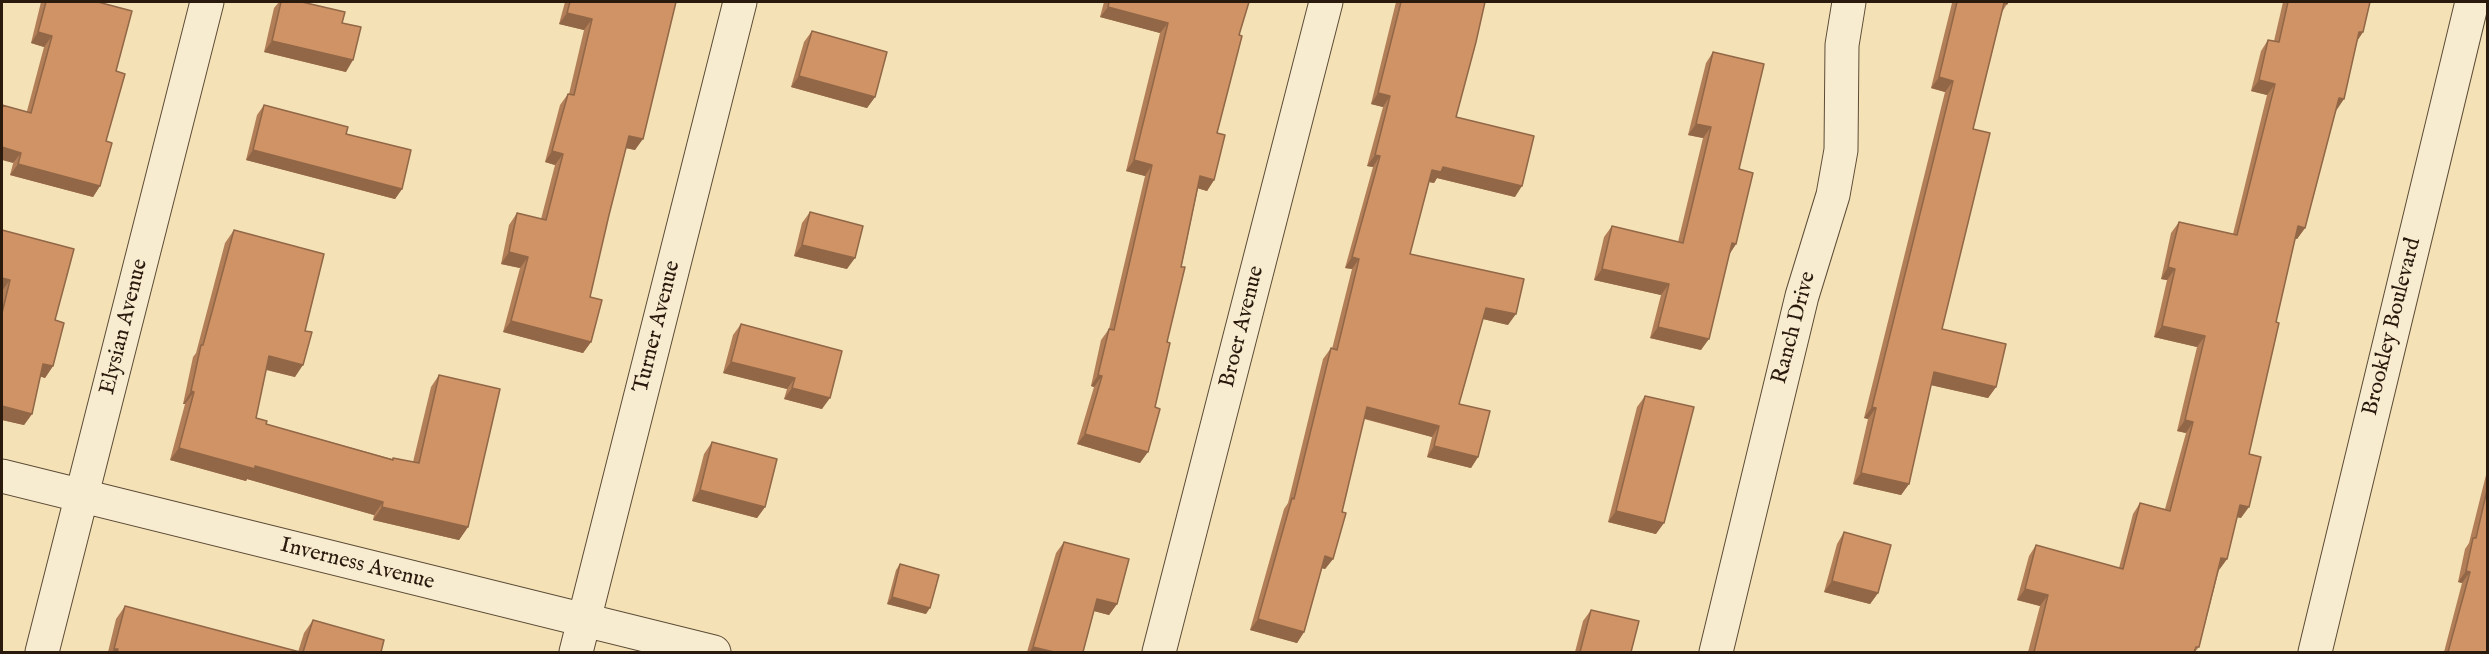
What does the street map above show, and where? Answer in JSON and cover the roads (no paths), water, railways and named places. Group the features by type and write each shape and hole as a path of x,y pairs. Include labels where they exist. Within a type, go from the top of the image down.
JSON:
{"street":[{"name":"Elysian Avenue","path":"42,652 207,2"},
{"name":"Turner Avenue","path":"576,652 740,2"},
{"name":"Broer Avenue","path":"1160,652 1326,2"},
{"name":"Ranch Drive","path":"1716,652 1802,296 1833,195 1841,150 1842,45 1849,2"},
{"name":"Brookley Boulevard","path":"2315,652 2472,2"},
{"name":"Inverness Avenue","path":"2,476 714,652"}]}
